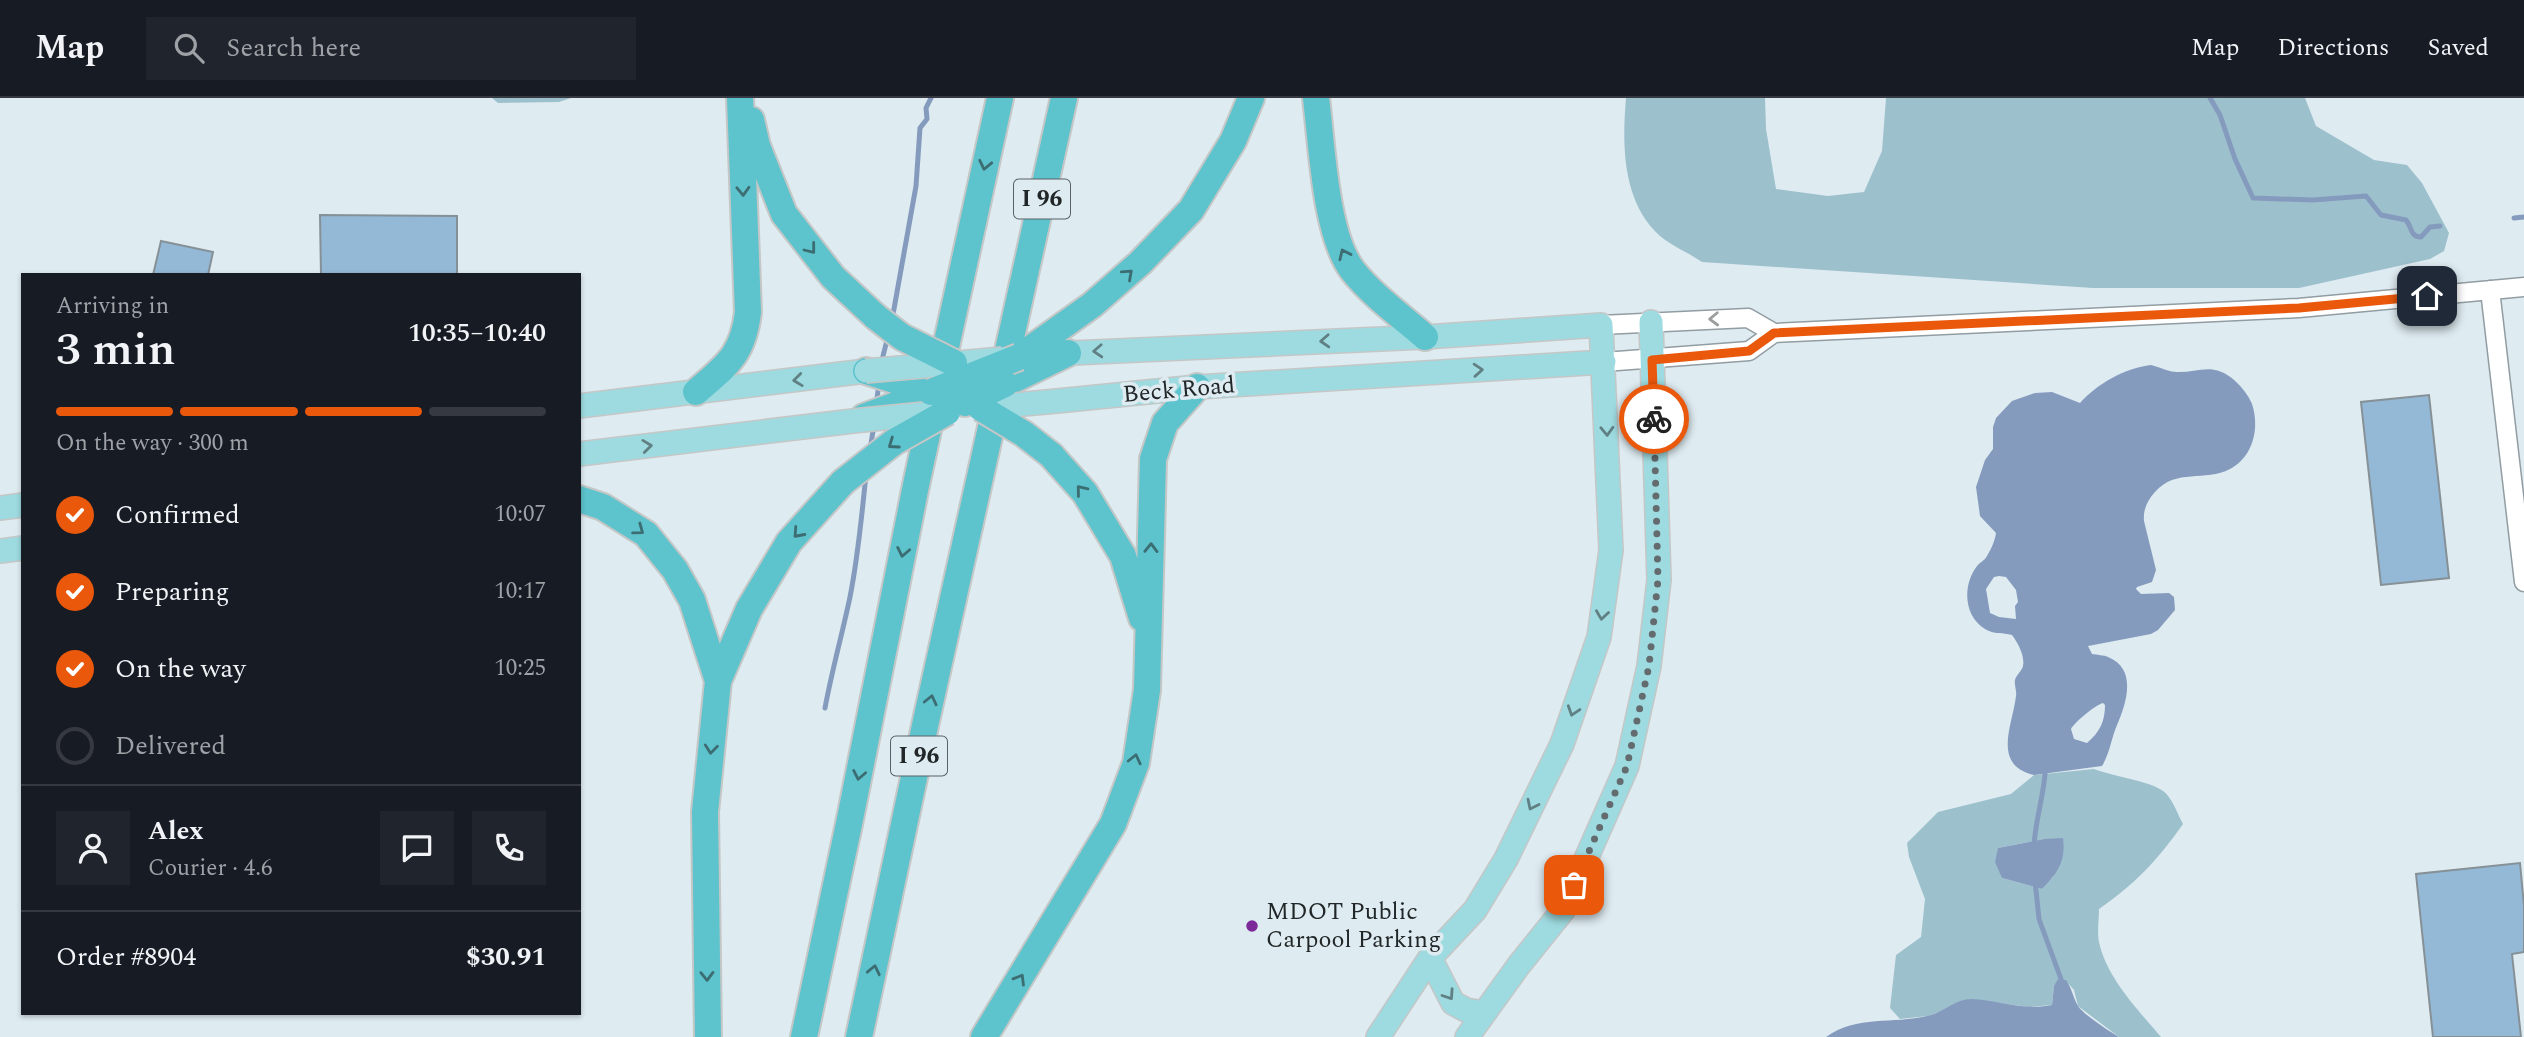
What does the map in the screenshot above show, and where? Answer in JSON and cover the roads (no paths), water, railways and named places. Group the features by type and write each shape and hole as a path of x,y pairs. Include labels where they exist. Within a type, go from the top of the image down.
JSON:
{"highway":[{"path":"696,392 723,369 739,350 745,334 748,312 740,98"},
{"path":"747,98 757,146 784,214 833,277 902,337 1005,384 1057,401"},
{"name":"I 96","path":"804,1037 916,485 1000,98"},
{"name":"I 96","path":"859,1037 1064,98"},
{"path":"967,368 1019,357 1093,305 1140,262 1191,210 1233,141 1251,98"},
{"path":"1316,98 1332,227 1351,269 1373,293 1425,337"},
{"path":"708,1037 705,812 718,681 749,609 789,542 843,482 894,442 956,404 1005,384 1068,353"},
{"path":"956,404 967,368"},
{"path":"866,371 956,404 1024,434 1051,455 1085,493 1123,556 1142,618 1147,690"},
{"path":"985,1037 1113,824 1136,763 1147,690 1153,458 1165,423 1196,387"},
{"path":"853,421 956,404"},
{"path":"581,500 603,507 646,534 675,570 692,600 718,681"}],"main road":[{"path":"1467,1037 1564,909 1627,766 1649,666 1658,580 1651,322"},
{"path":"1378,1037 1430,958 1475,910 1506,859 1562,744 1599,637 1611,550 1601,325"},
{"name":"Beck Road","path":"1019,357 1425,337 1601,325"},
{"name":"Beck Road","path":"956,404 1057,401 1196,387 1604,362"},
{"path":"581,406 866,371 967,368"},
{"path":"581,454 853,421"},
{"path":"0,508 21,505"},
{"path":"0,551 21,548"},
{"path":"1430,958 1453,1003 1466,1010 1485,1013"}],"street":[{"name":"Beck Road","path":"1601,325 1748,318 1774,333 2299,308 2524,287"},
{"path":"2490,290 2524,582"},
{"name":"Beck Road","path":"1604,362 1749,351 1774,333"}],"waterway":[{"path":"892,320 916,186 920,128 927,119 926,108 931,98"},
{"path":"2210,98 2220,115 2235,159 2253,198 2313,200 2366,196 2381,215 2406,220 2417,237 2421,237 2430,227 2440,226"},
{"path":"2514,218 2524,217"},
{"path":"881,364 888,336"},
{"path":"876,405 879,384"},
{"path":"870,450 874,425"},
{"path":"825,708 853,582 866,474"},
{"path":"2034,847 2045,774"},
{"path":"2035,881 2039,919 2061,979"}],"place":[{"name":"MDOT Public Carpool Parking","path":"1252,926"}]}
